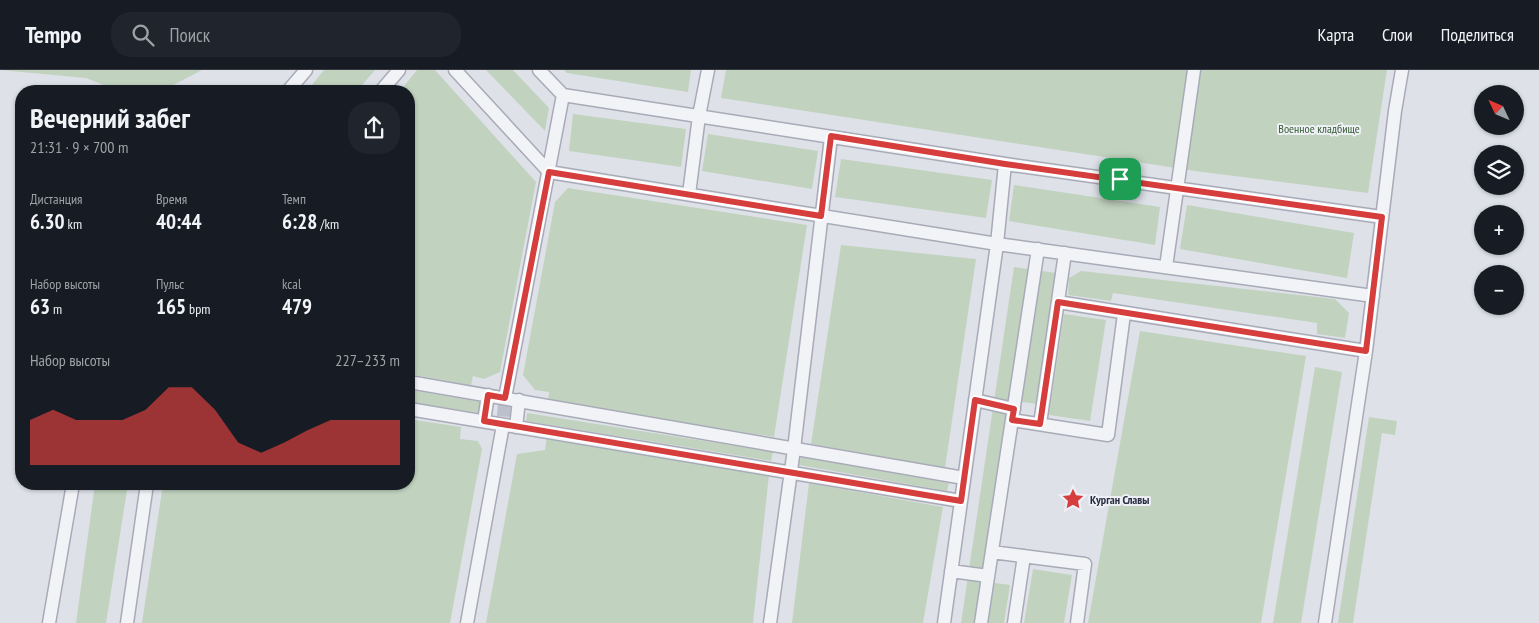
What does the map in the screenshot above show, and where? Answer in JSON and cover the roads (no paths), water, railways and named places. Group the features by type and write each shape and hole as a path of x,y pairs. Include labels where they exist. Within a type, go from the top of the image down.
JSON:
{"lane":[{"path":"293,85 306,70"},
{"path":"386,85 399,70"},
{"path":"456,70 549,172 997,244 1374,296"},
{"path":"539,70 563,95 1005,164 1382,217"},
{"path":"689,194 699,116 708,70"},
{"path":"1166,267 1194,70"},
{"path":"1325,623 1374,296 1382,217 1402,70"},
{"path":"505,398 563,95"},
{"path":"770,623 794,449 831,136"},
{"path":"944,623 997,244 1005,164"},
{"path":"981,623 1038,250"},
{"path":"1040,424 1065,253"},
{"path":"1058,302 1366,351"},
{"path":"975,400 1040,424 1108,435 1124,314"},
{"path":"415,383 964,478"},
{"path":"484,421 488,395"},
{"path":"468,623 510,426 520,400"},
{"path":"415,411 791,471 961,501"},
{"path":"49,623 72,490"},
{"path":"127,623 145,490"},
{"path":"992,552 1085,564 1077,623"},
{"path":"1014,623 1024,556"},
{"path":"951,571 988,576"}],"place":[{"name":"Курган Славы","path":"1073,499"}],"park label":[{"name":"Военное кладбище","path":"1319,128"}]}
